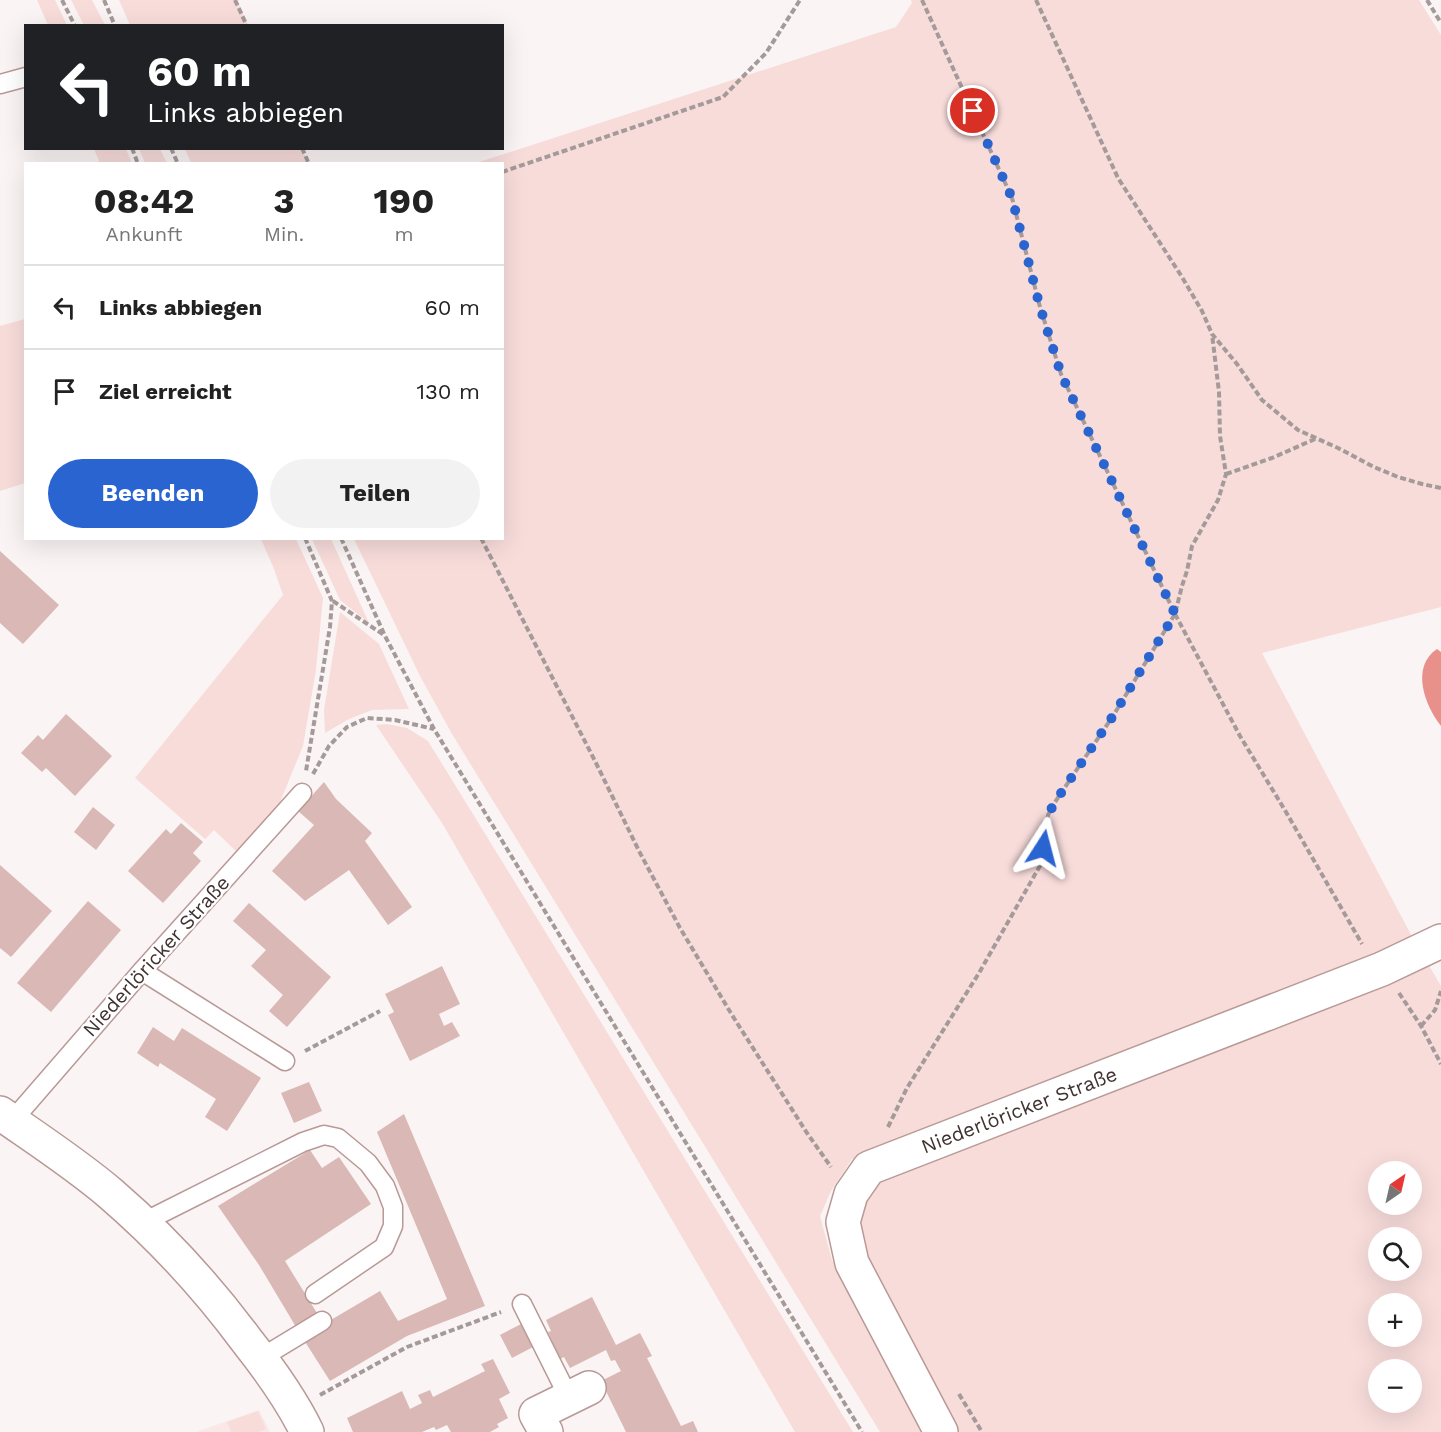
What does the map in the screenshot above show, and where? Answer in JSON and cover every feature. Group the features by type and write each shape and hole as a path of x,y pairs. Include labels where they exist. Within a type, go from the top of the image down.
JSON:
{"street":[{"name":"Niederlöricker Straße","path":"860,1181 1382,969 1441,940"},
{"name":"Niederlöricker Straße","path":"6,1117 101,1186 180,1259 223,1308 261,1358 301,1420"},
{"path":"860,1181 843,1222 852,1263 941,1432"},
{"path":"546,1432 536,1414 579,1393"}],"lane":[{"path":"0,84 24,78"},
{"name":"Niederlöricker Straße","path":"6,1117 142,971 302,793"},
{"path":"142,971 285,1061"},
{"path":"142,1223 303,1142 324,1135 338,1138 368,1163 385,1186 393,1207 393,1226 384,1246 315,1294"},
{"path":"522,1304 579,1393"},
{"path":"261,1358 322,1322"}],"path":[{"path":"62,0 74,24"},
{"path":"104,0 114,24"},
{"path":"235,0 246,24"},
{"path":"504,170 723,97 765,53 800,0"},
{"path":"922,0 1012,198 1040,307 1061,374 1175,614 1240,736 1358,940 1382,969 1421,1026 1441,1064"},
{"path":"1036,0 1118,178 1182,277 1202,311 1212,334 1237,364 1262,400 1298,430 1316,439 1398,477 1441,488"},
{"path":"1427,0 1441,23"},
{"path":"482,540 680,928 807,1133 860,1181 907,1088 979,973 1041,864 1048,815 1055,802 1113,716 1175,614 1192,546 1218,500 1226,474 1220,436 1219,392 1212,334"},
{"path":"1226,474 1316,439"},
{"path":"302,793 330,627 332,601 305,540"},
{"path":"342,540 385,636 434,729 862,1432"},
{"path":"332,601 385,636"},
{"path":"302,793 328,746 346,728 367,718 395,720 434,729"},
{"path":"1421,1026 1435,1010 1441,991"},
{"path":"285,1061 380,1011"},
{"path":"301,1420 407,1347 522,1304"}],"shaded area":[{"path":"37,0 55,0 67,24 48,24"},
{"path":"71,0 92,0 104,24 83,24"},
{"path":"119,0 237,0 248,24 130,24"},
{"path":"911,0 1419,0 1441,35 1441,607 1262,653 1417,946 852,1159 831,1191 820,1216 832,1260 857,1296 927,1432 880,1432 452,734 420,676 354,540 504,540 504,162 479,162 896,27 912,3"},
{"path":"94,150 126,150 132,162 100,162"},
{"path":"139,150 160,150 166,162 145,162"},
{"path":"185,150 302,150 308,162 191,162"},
{"path":"24,319 24,483 0,491 0,326"},
{"path":"261,540 296,540 323,598 316,670 303,746 278,807 238,853 214,830 205,839 135,778 283,595"},
{"path":"312,540 331,540 369,623 340,600"},
{"path":"340,612 379,644 409,709 372,710 349,719 325,733 324,710"},
{"path":"1437,649 1441,652 1441,726 1426,698 1422,676 1429,657"},
{"path":"387,724 407,728 428,741 853,1432 795,1432 442,823 376,725"},
{"path":"1424,957 1441,986 1441,1432 953,1432 860,1254 861,1215 878,1180"},
{"path":"259,1410 270,1432 196,1432"},
{"path":"258,1411 266,1429 258,1432 231,1432 227,1422"}],"building":[{"path":"0,551 59,605 23,644 0,623"},
{"path":"66,714 112,756 75,796 46,768 42,772 21,753 38,735 43,740"},
{"path":"324,782 336,799 372,833 365,841 412,907 388,925 349,870 305,901 272,871 314,825 298,811"},
{"path":"93,807 115,825 96,850 74,832"},
{"path":"181,823 203,842 193,853 201,861 163,903 128,871 166,829 171,834"},
{"path":"0,865 52,911 11,957 0,948"},
{"path":"88,901 121,930 51,1012 17,983"},
{"path":"249,903 331,977 287,1027 269,1011 283,995 251,966 266,950 233,921"},
{"path":"442,966 460,1004 439,1014 444,1026 452,1022 460,1036 410,1061 388,1015 394,1012 385,994"},
{"path":"153,1027 174,1041 182,1028 261,1078 227,1131 205,1117 216,1099 160,1063 158,1067 137,1053"},
{"path":"309,1082 322,1111 294,1123 281,1093"},
{"path":"404,1114 485,1306 407,1336 330,1381 302,1337 380,1291 398,1321 447,1299 377,1132"},
{"path":"310,1150 322,1168 339,1157 371,1204 285,1261 320,1318 299,1332 259,1265 218,1206"},
{"path":"592,1297 616,1345 640,1333 652,1356 647,1358 681,1426 693,1421 698,1432 626,1432 601,1381 621,1371 615,1360 611,1361 606,1350 570,1368 564,1357 560,1359 548,1332 551,1331 546,1320"},
{"path":"523,1323 535,1346 512,1358 500,1335"},
{"path":"493,1359 510,1393 499,1399 508,1418 497,1424 499,1427 490,1432 451,1432 447,1425 436,1430 434,1427 422,1432 353,1432 347,1418 402,1391 410,1409 422,1403 418,1395 430,1390 433,1397 485,1371 481,1364"}],"route":[{"path":"973,111 1012,198 1040,307 1061,374 1175,614 1113,716 1055,802 1048,815 1043,848"}]}
